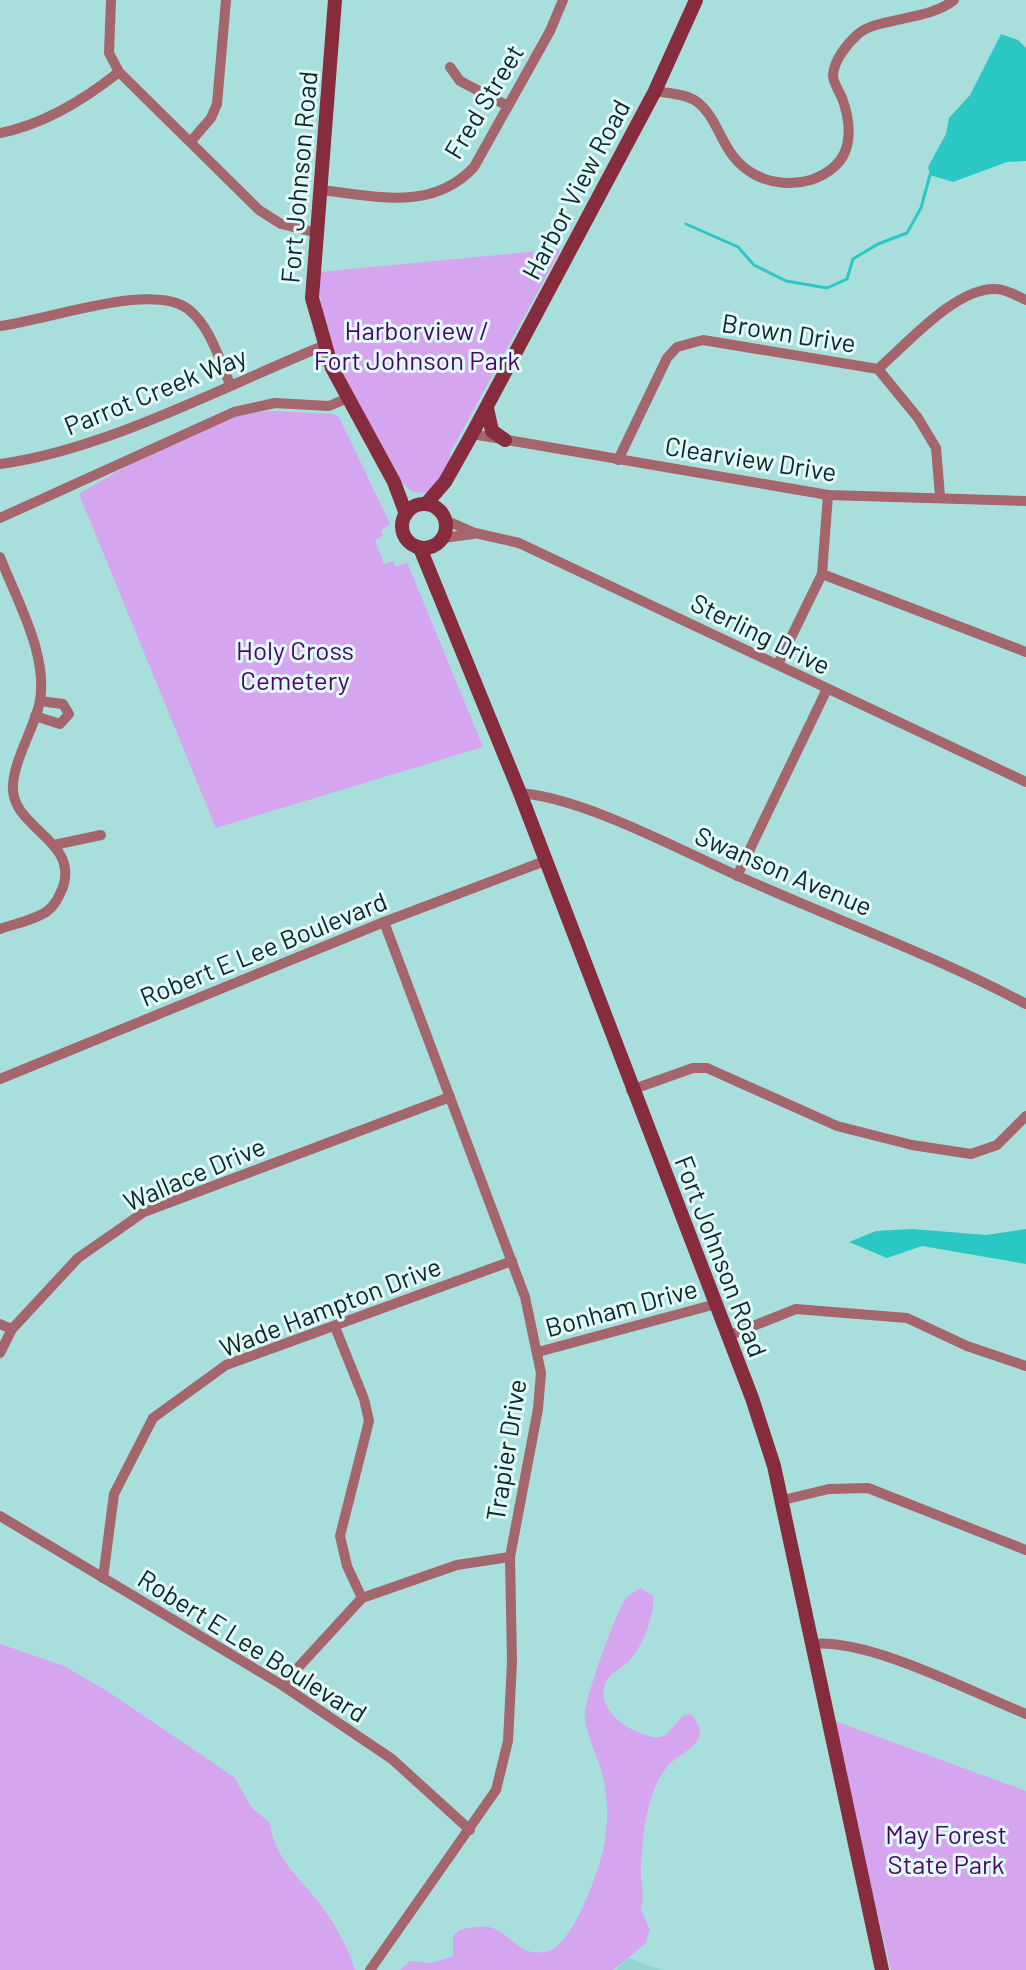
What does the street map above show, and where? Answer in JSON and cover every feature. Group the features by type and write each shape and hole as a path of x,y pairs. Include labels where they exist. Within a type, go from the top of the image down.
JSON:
{"street":[{"path":"111,0 109,53 119,72 192,140 266,216 281,224 318,233"},
{"path":"192,140 211,118 217,104 226,0"},
{"name":"Fort Johnson Road","path":"335,0 312,298 323,346 394,482 406,514"},
{"name":"Fred Street","path":"321,190 423,198 461,181 474,167 550,31 563,0"},
{"name":"Harbor View Road","path":"444,517 440,500 445,482 655,91 696,0"},
{"path":"655,91 693,99 711,116 734,158 755,174 781,184 808,182 842,160 848,140 848,119 833,78 838,58 848,45 860,32 933,12 954,0"},
{"path":"450,67 460,81 508,106"},
{"path":"0,133 24,128 98,89 119,72"},
{"path":"878,369 944,311 970,293 998,288 1026,300"},
{"path":"0,326 42,320 119,300 167,300 188,309 204,327 230,384"},
{"name":"Brown Drive","path":"618,460 667,358 689,342 703,340 878,369 918,418 936,448 940,496"},
{"name":"Parrot Creek Way","path":"0,464 57,453 110,435 323,346"},
{"path":"0,518 234,412 275,403 329,406 348,398"},
{"path":"486,406 492,431 505,440"},
{"name":"Clearview Drive","path":"472,434 828,495 1026,501"},
{"name":"Fort Johnson Road","path":"394,482 423,504"},
{"name":"Harbor View Road","path":"423,504 445,482"},
{"path":"778,664 822,574 828,495"},
{"path":"423,504 444,517 432,544 404,536 402,525 406,514 423,504"},
{"name":"Sterling Drive","path":"444,517 475,533 519,543 1026,782"},
{"name":"Sterling Drive","path":"432,544 475,533"},
{"name":"Fort Johnson Road","path":"432,544 435,584 520,793 631,1090 752,1398 783,1500 882,1970"},
{"path":"0,557 32,643 43,684 13,784 16,808 54,845 65,862 66,877 59,898 46,912 0,929"},
{"path":"822,574 1026,652"},
{"path":"737,876 827,689"},
{"path":"35,716 60,724 69,714 63,704 40,701"},
{"name":"Swanson Avenue","path":"520,793 553,797 970,974 1026,1004"},
{"path":"54,845 101,835"},
{"name":"Robert E Lee Boulevard","path":"0,1079 384,922 545,861"},
{"name":"Trapier Drive","path":"370,1970 496,1790 508,1741 510,1557 538,1409 538,1352 512,1261 384,922"},
{"path":"631,1090 693,1068 707,1068 837,1126 912,1145 971,1154 997,1145 1026,1116"},
{"name":"Wallace Drive","path":"0,1353 12,1329 78,1258 144,1212 450,1097"},
{"name":"Wade Hampton Drive","path":"103,1578 114,1494 153,1418 226,1365 512,1261"},
{"name":"Bonham Drive","path":"538,1352 716,1304"},
{"path":"728,1336 796,1309 907,1318 967,1346 1026,1366"},
{"path":"0,1324 12,1329"},
{"path":"335,1327 364,1399 369,1421 340,1536 347,1566 362,1598"},
{"path":"783,1500 829,1489 868,1488 1026,1550"},
{"name":"Robert E Lee Boulevard","path":"0,1516 282,1685 392,1759 470,1830"},
{"path":"282,1685 362,1598 457,1565 510,1557"},
{"path":"812,1644 828,1642 865,1650 1026,1714"}],"shaded area":[{"path":"628,1958 662,1970 616,1970"}],"green space":[{"name":"Harborview / Fort Johnson Park","path":"561,249 450,453 443,475 428,493 412,492 400,481 345,381 325,327 320,272"},
{"name":"Holy Cross Cemetery","path":"272,411 333,414 339,417 390,524 381,530 383,536 375,540 384,564 393,561 396,567 407,562 483,747 216,828 79,494 147,455 199,430 225,420"},
{"path":"641,1588 653,1596 650,1621 635,1654 607,1680 604,1699 607,1707 620,1722 653,1737 664,1736 684,1715 691,1714 700,1730 697,1742 663,1772 649,1806 641,1867 641,1910 650,1930 645,1944 613,1970 400,1970 410,1961 432,1963 453,1956 453,1936 459,1930 477,1927 502,1933 525,1950 548,1951 558,1945 577,1919 593,1884 607,1825 605,1786 587,1730 586,1705 621,1606 626,1598"},
{"path":"0,1644 64,1666 107,1691 234,1777 252,1808 270,1823 283,1859 333,1922 355,1970 0,1970"},
{"name":"May Forest State Park","path":"832,1720 1026,1791 1026,1970 891,1970"}],"water":[{"path":"1001,34 1018,40 1026,48 1026,161 1007,162 953,182 930,175 928,167 946,134 949,118 970,95"},
{"path":"912,1229 986,1235 1026,1229 1026,1264 922,1246 887,1258 849,1242 876,1231"}],"waterway":[{"path":"686,224 738,247 754,265 786,281 827,288 847,279 853,259 878,244 907,233 921,208 930,175"}]}
